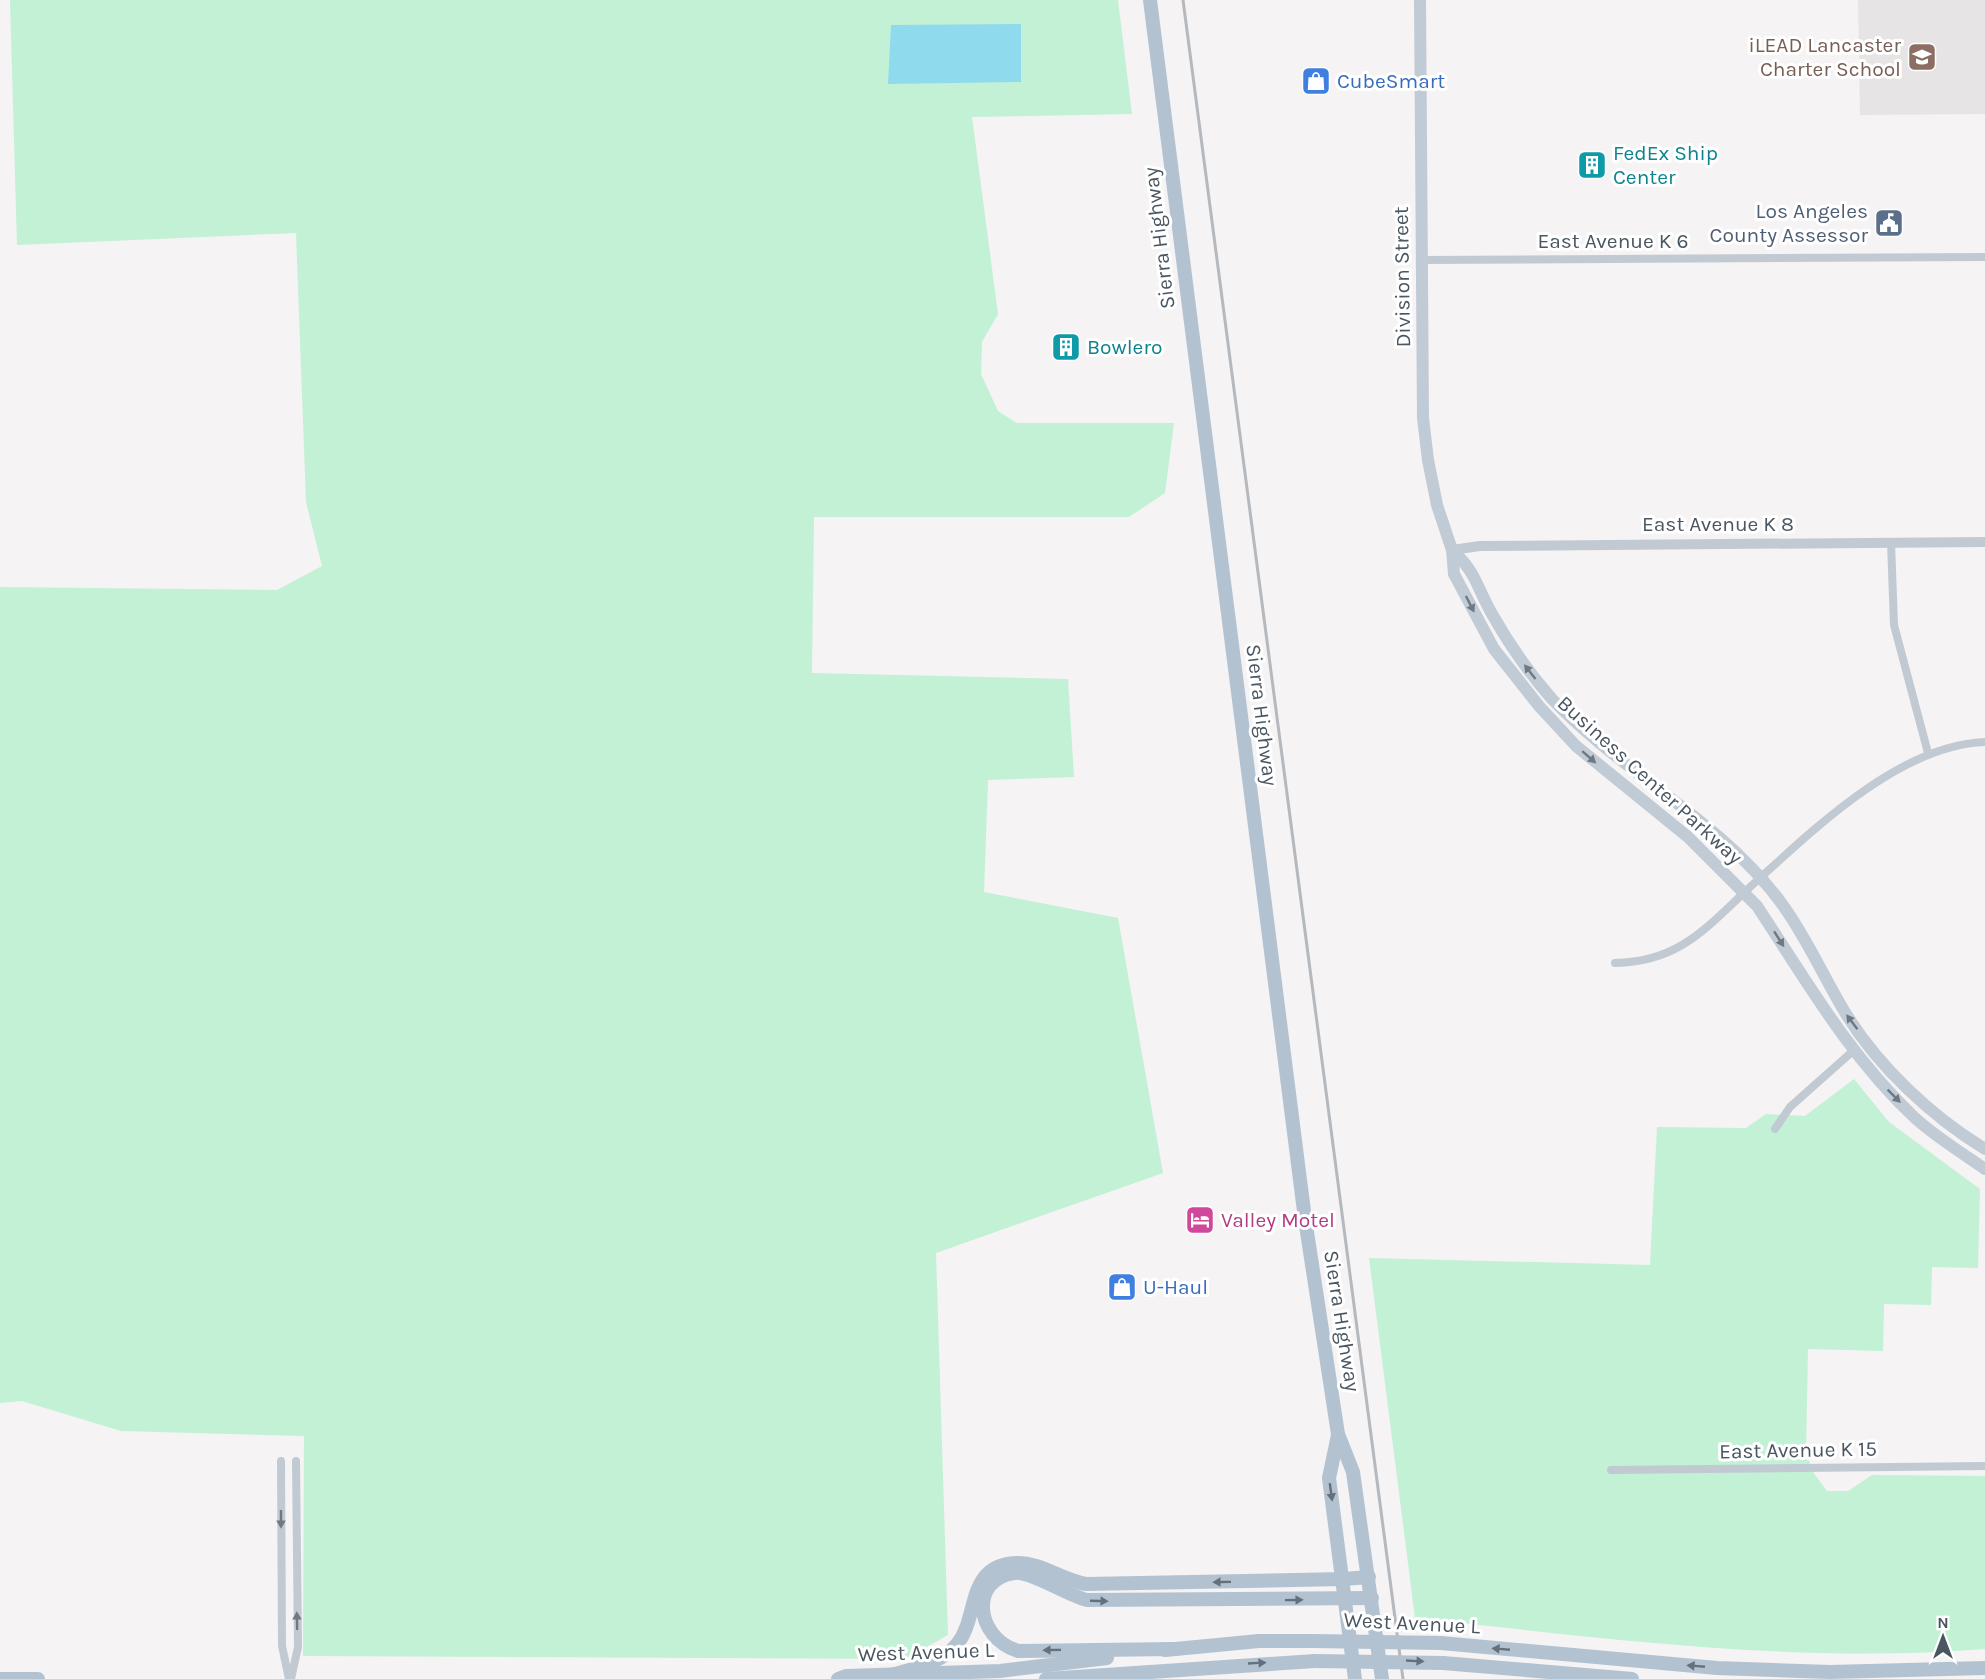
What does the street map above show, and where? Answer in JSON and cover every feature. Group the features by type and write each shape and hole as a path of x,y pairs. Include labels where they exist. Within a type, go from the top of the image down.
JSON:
{"main road":[{"name":"Sierra Highway","path":"1150,0 1305,1219 1338,1434 1353,1472 1372,1598"},
{"name":"Division Street","path":"1420,0 1423,417 1437,505 1452,550"},
{"name":"Business Center Parkway","path":"1452,550 1470,566 1490,612 1514,650 1551,697 1606,750 1699,819 1761,877 1783,905 1847,1016 1876,1053 1933,1112 1985,1149"},
{"name":"Business Center Parkway","path":"1452,550 1454,574 1483,630 1539,706 1576,747 1688,837 1745,892 1757,906 1853,1051 1917,1119 1985,1169"},
{"name":"Sierra Highway","path":"1338,1434 1329,1478 1345,1599"},
{"path":"888,1676 921,1667 946,1654 954,1647 964,1631 976,1588 990,1573 1007,1564 1027,1564 1064,1579 1086,1584 1344,1579 1369,1576"},
{"path":"1174,1649 1017,1651 999,1644 986,1628 983,1603 985,1594 1005,1575 1022,1573 1069,1596 1087,1600 1372,1598 1382,1679"},
{"path":"1345,1599 1355,1679"},
{"name":"West Avenue L","path":"838,1679 846,1676 1000,1671 1258,1641 1441,1643 1717,1668 1830,1672 1985,1668"},
{"name":"West Avenue L","path":"1046,1679 1315,1661 1443,1663 1632,1679"},
{"path":"1117,1679 1199,1667"},
{"path":"0,1679 38,1679"}],"street":[{"name":"East Avenue K 6","path":"1421,260 1985,257"},
{"path":"1891,542 1894,625 1928,753"},
{"name":"East Avenue K 8","path":"1452,550 1480,546 1985,542"},
{"path":"1615,963 1636,963 1679,949 1702,933 1822,821 1879,782 1928,753 1985,742"},
{"path":"1775,1129 1790,1107 1853,1051"},
{"path":"281,1461 282,1646 290,1679"},
{"path":"290,1679 298,1647 296,1461"},
{"name":"East Avenue K 15","path":"1611,1470 1985,1466"}],"shaded area":[{"name":"iLEAD Lancaster Charter School","path":"1858,0 1985,0 1985,114 1860,115"}],"green space":[{"path":"10,0 1118,0 1132,114 972,117 998,314 982,342 981,374 998,411 1017,423 1174,423 1165,493 1129,517 814,517 812,673 1068,679 1074,777 988,780 984,892 1118,918 1163,1173 936,1253 948,1635 905,1659 303,1656 304,1436 121,1431 22,1401 0,1403 0,587 277,590 322,566 306,502 296,233 17,245"},
{"path":"1854,1079 1889,1122 1980,1189 1978,1268 1932,1267 1931,1305 1884,1304 1883,1351 1808,1349 1806,1452 1813,1472 1827,1491 1848,1491 1872,1475 1985,1476 1985,1649 1914,1653 1771,1651 1628,1641 1415,1618 1369,1258 1650,1265 1657,1127 1746,1128 1766,1114 1805,1116"}],"water":[{"path":"1021,24 1021,82 888,84 891,25"}],"railway":[{"path":"1183,0 1403,1679"}],"place":[{"name":"iLEAD Lancaster Charter School","path":"1922,57"},
{"name":"CubeSmart","path":"1316,81"},
{"name":"FedEx Ship Center","path":"1592,165"},
{"name":"Los Angeles County Assessor","path":"1889,223"},
{"name":"Bowlero","path":"1066,347"},
{"name":"Valley Motel","path":"1200,1220"},
{"name":"U-Haul","path":"1122,1287"}]}
